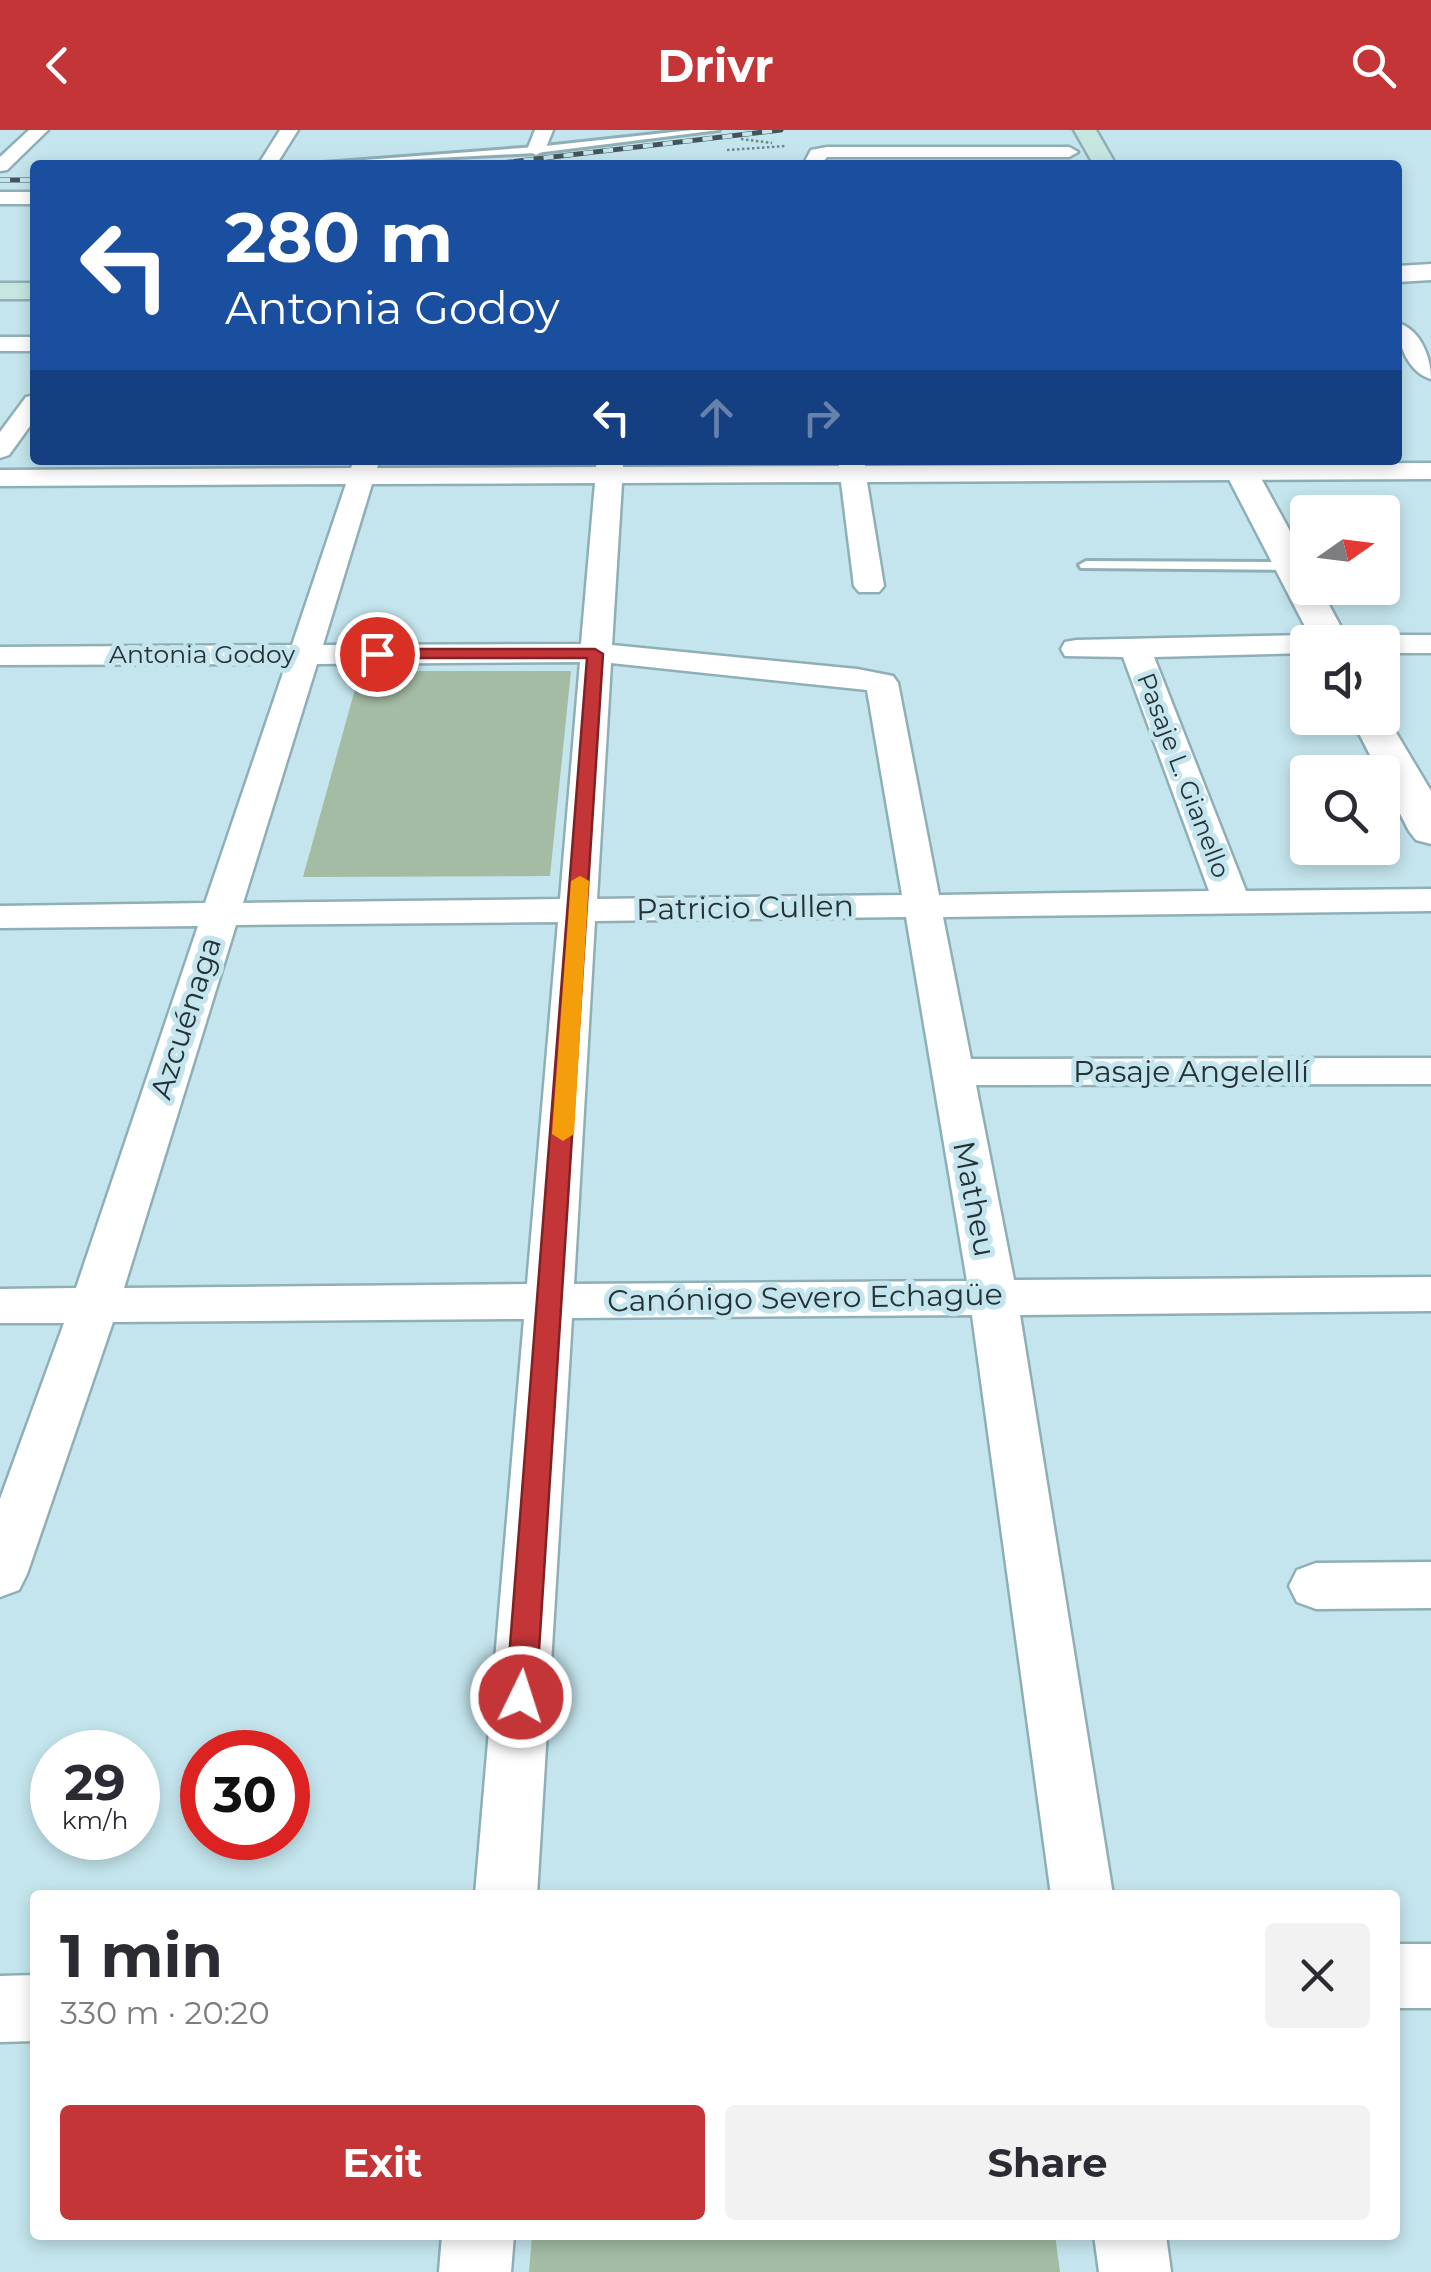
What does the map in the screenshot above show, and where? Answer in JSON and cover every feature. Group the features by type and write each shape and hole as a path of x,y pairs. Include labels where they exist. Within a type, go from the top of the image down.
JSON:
{"main road":[{"path":"1058,130 1072,159"},
{"path":"1085,130 1102,160"},
{"path":"0,291 30,291"}],"street":[{"path":"1,166 39,130"},
{"path":"271,160 289,130"},
{"path":"536,150 544,130"},
{"path":"814,160 1072,159"},
{"path":"1,166 30,166"},
{"path":"0,198 30,198"},
{"path":"1402,274 1431,272"},
{"path":"1402,337 1431,372"},
{"path":"0,344 30,344"},
{"path":"0,450 30,409"},
{"path":"1238,465 1290,566"},
{"path":"0,478 364,467 1238,465 1431,470"},
{"path":"852,466 869,586"},
{"name":"Azcuénaga","path":"0,1574 94,1307 364,467"},
{"path":"506,1890 552,1301 609,467"},
{"path":"1076,650 1290,644"},
{"path":"1400,644 1431,644"},
{"name":"Pasaje L. Gianello","path":"1136,648 1232,903"},
{"name":"Antonia Godoy","path":"0,656 671,656 783,673 854,676 882,683"},
{"name":"Matheu","path":"882,683 993,1297 1081,1890"},
{"path":"1380,735 1431,831"},
{"name":"Patricio Cullen","path":"0,917 1431,900"},
{"name":"Pasaje Angelellí","path":"950,1072 1431,1071"},
{"name":"Canónigo Severo Echagüe","path":"0,1306 1431,1294"},
{"path":"1316,1586 1431,1586"},
{"path":"1400,1976 1431,1976"},
{"path":"0,2009 30,2008"},
{"path":"475,2272 478,2240"},
{"path":"1131,2240 1136,2272"}],"lane":[{"path":"380,160 536,150 715,130"},
{"path":"1086,565 1290,566"}],"path":[{"path":"741,138 814,160"}],"green space":[{"path":"360,671 571,671 550,876 303,877"},
{"path":"532,2240 1056,2240 1060,2272 529,2272"}],"railway":[{"path":"526,160 781,130"},
{"path":"0,180 30,180"}],"slow traffic":[{"path":"563,1134 580,881"}],"route":[{"path":"377,654 595,654 521,1697"}]}
